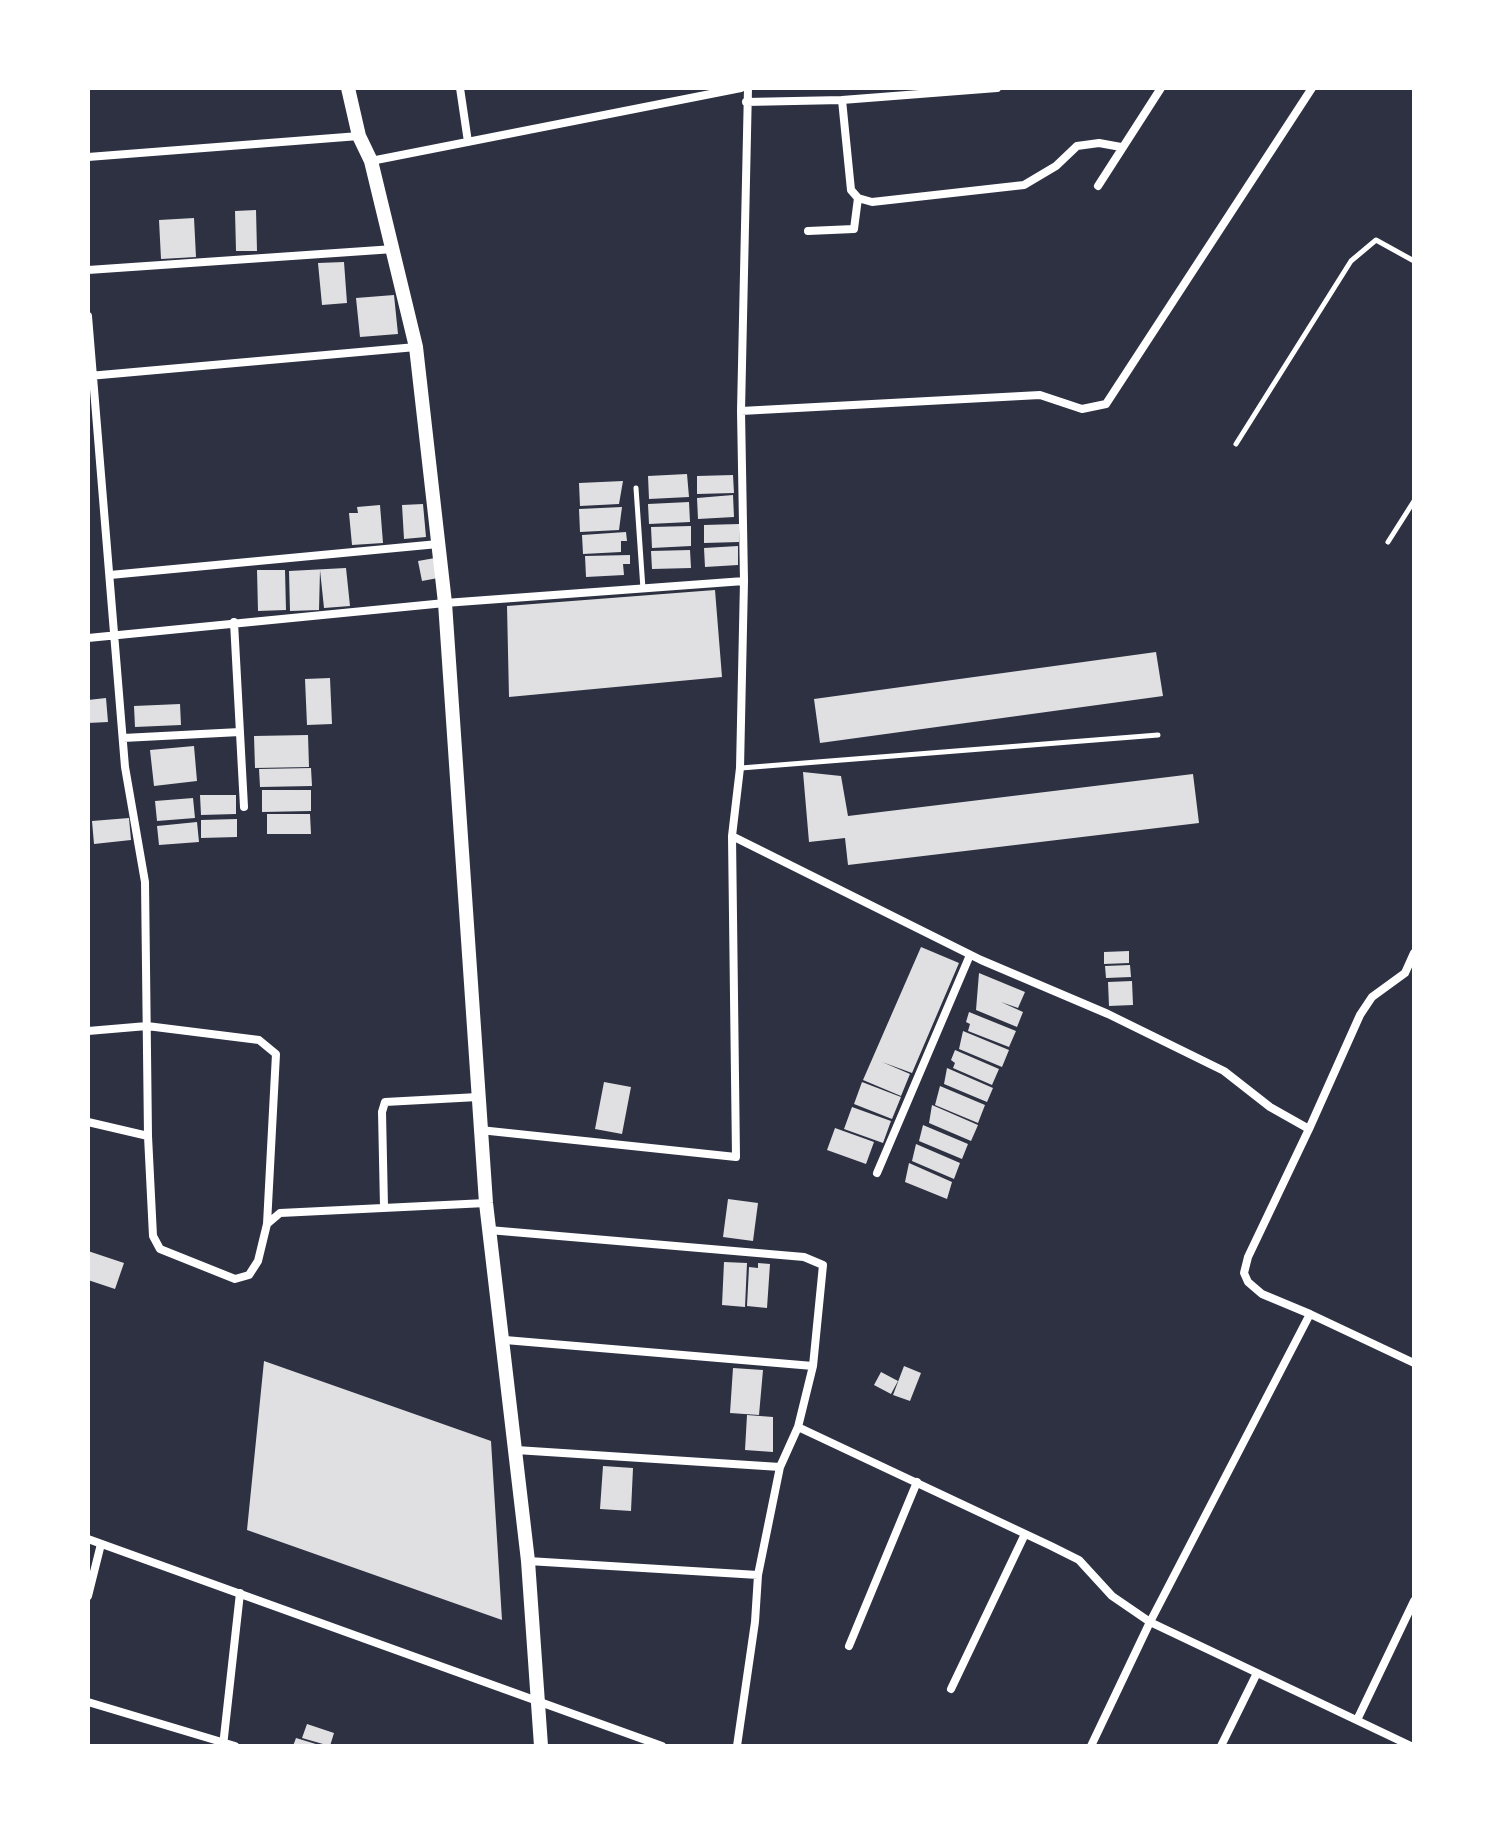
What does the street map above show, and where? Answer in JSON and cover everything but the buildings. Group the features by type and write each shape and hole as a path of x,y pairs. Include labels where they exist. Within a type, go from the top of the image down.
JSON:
{"street":[{"path":"348,88 359,136 371,161 395,249 416,347 445,603 486,1203 505,1340 528,1561 541,1746"},
{"path":"460,88 468,142"},
{"path":"371,161 741,88"},
{"path":"480,1130 736,1157 732,836 740,768 744,581 741,411 748,88"},
{"path":"746,102 842,100 997,88"},
{"path":"1098,186 1161,88"},
{"path":"741,411 1040,395 1082,409 1106,404 1312,88"},
{"path":"808,231 854,229 858,198 848,175 842,100"},
{"path":"88,157 359,136"},
{"path":"858,198 872,202 1024,185 1056,166 1077,146 1099,143 1121,147"},
{"path":"88,270 395,249"},
{"path":"88,316 123,738 145,882 147,1026 148,1136 153,1236 160,1249 235,1279 249,1275 258,1261 267,1224 278,1077 276,1054 259,1040 147,1026 88,1031"},
{"path":"91,376 416,347"},
{"path":"110,575 438,544"},
{"path":"88,638 445,603 744,581"},
{"path":"234,622 244,807"},
{"path":"123,738 240,732"},
{"path":"732,836 970,955 1108,1014 1224,1071 1270,1107 1309,1129"},
{"path":"1414,953 1405,973 1372,997 1360,1015 1248,1257 1244,1273 1248,1282 1262,1294 1414,1363"},
{"path":"877,1173 970,955"},
{"path":"1405,973 1414,978"},
{"path":"384,1207 382,1112 385,1102 478,1097"},
{"path":"88,1122 148,1136"},
{"path":"267,1224 280,1213 301,1210 486,1203"},
{"path":"489,1230 817,1261 823,1265 813,1366 798,1427 780,1467 758,1575 755,1622 737,1746"},
{"path":"1091,1746 1150,1622 1310,1314"},
{"path":"505,1340 813,1366"},
{"path":"798,1427 1079,1560 1112,1596 1150,1622 1411,1746"},
{"path":"516,1450 780,1467"},
{"path":"849,1646 917,1482"},
{"path":"951,1689 1025,1534"},
{"path":"88,1539 662,1746"},
{"path":"88,1596 101,1544"},
{"path":"528,1561 758,1575"},
{"path":"223,1744 240,1593"},
{"path":"1357,1720 1414,1601"},
{"path":"1221,1746 1257,1673"},
{"path":"88,1702 235,1746"}],"lane":[{"path":"1236,444 1351,261 1376,240 1414,261"},
{"path":"636,488 643,589"},
{"path":"1388,542 1414,501"},
{"path":"740,768 1158,735"}]}
